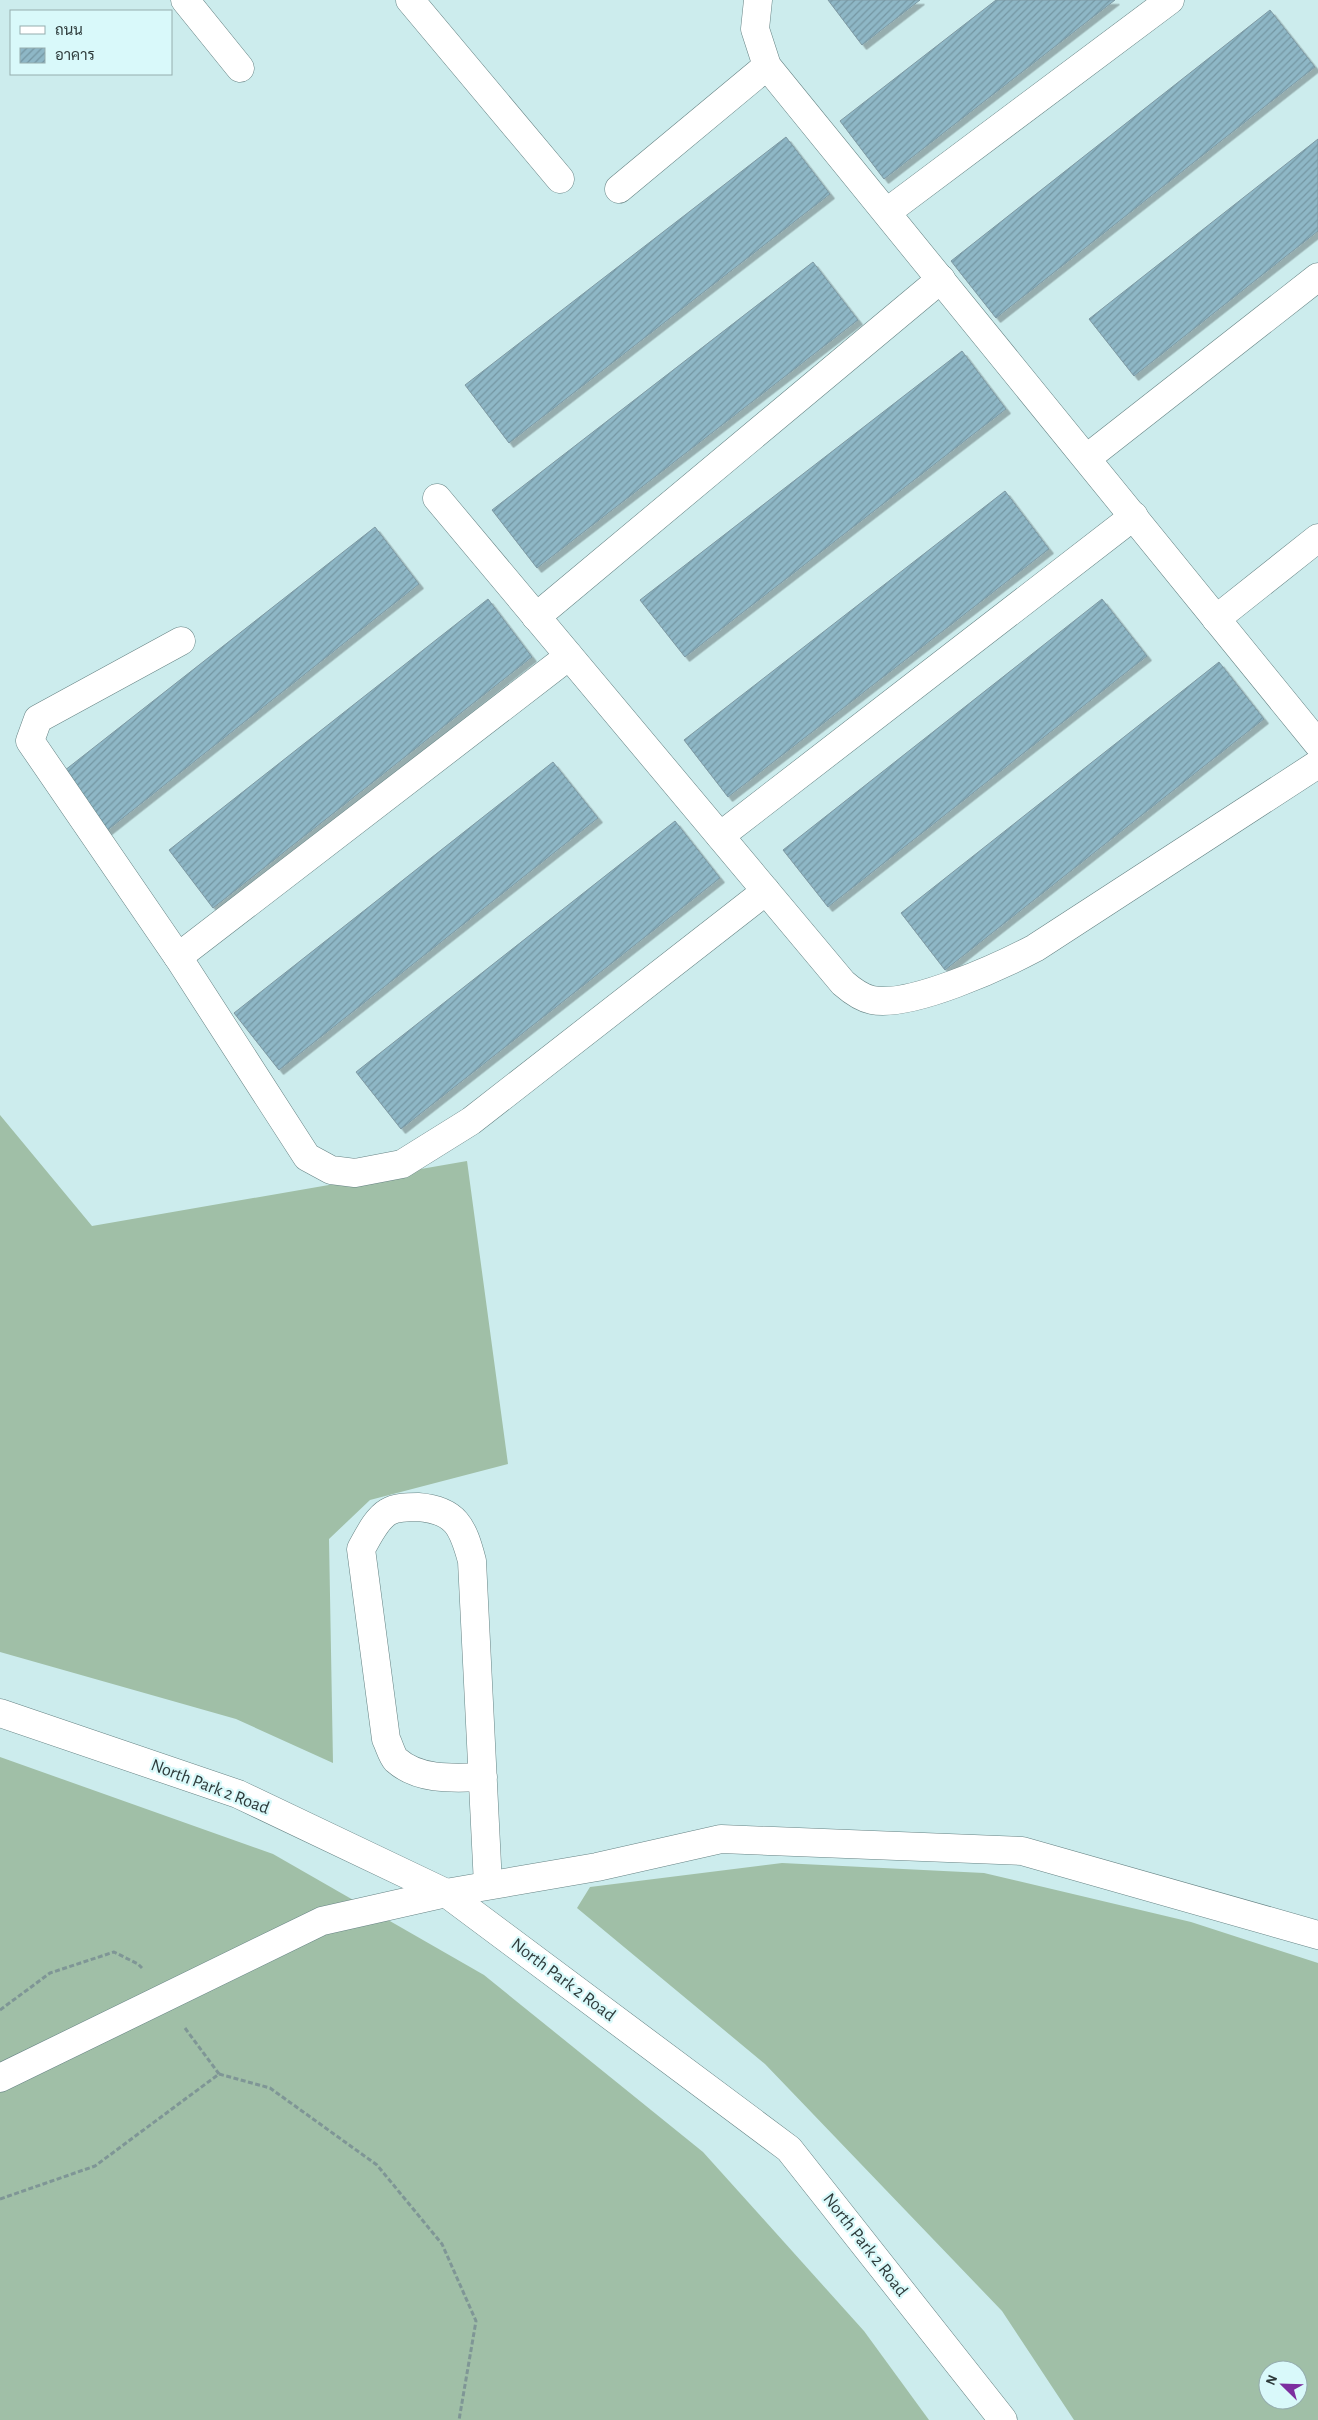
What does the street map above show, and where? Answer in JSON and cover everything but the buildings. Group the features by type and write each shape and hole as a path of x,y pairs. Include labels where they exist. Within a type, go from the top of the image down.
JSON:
{"street":[{"path":"185,0 240,68"},
{"path":"410,0 560,179"},
{"path":"758,0 755,29 767,66 1318,744"},
{"path":"887,212 1170,0"},
{"path":"619,189 767,66"},
{"path":"1087,458 1318,277"},
{"path":"536,617 941,279"},
{"path":"437,498 843,984 856,993 872,1000 917,995 1000,966 1035,948 1318,764"},
{"path":"720,836 1134,516"},
{"path":"1216,619 1318,538"},
{"path":"181,641 38,719 30,741 178,957 307,1158 331,1170 355,1173 402,1164 471,1121 766,891"},
{"path":"178,957 569,656"},
{"path":"483,1778 449,1778 421,1774 396,1760 386,1739 361,1549 373,1529 387,1512 406,1507 435,1508 456,1520 465,1535 472,1560 483,1778 488,1886"},
{"name":"North Park 2 Road","path":"0,1713 238,1794 446,1893 789,2149 1003,2420"},
{"path":"0,2078 322,1921 446,1893 597,1867 721,1839 1022,1851 1318,1935"}],"path":[{"path":"0,2199 95,2166 219,2074 270,2088 377,2165 442,2244 476,2321 459,2420"}],"green space":[{"path":"0,1115 92,1226 467,1161 508,1464 370,1500 329,1539 333,1763 236,1719 0,1652"},
{"path":"0,1757 273,1854 484,1975 703,2152 864,2331 929,2420 0,2420"},
{"path":"782,1863 984,1873 1191,1922 1318,1963 1318,2420 1074,2420 1002,2311 765,2064 577,1908 590,1887"}]}
